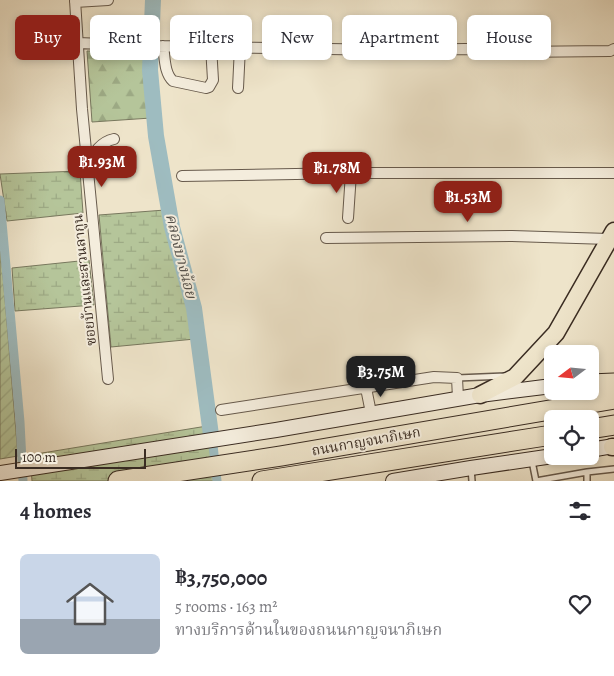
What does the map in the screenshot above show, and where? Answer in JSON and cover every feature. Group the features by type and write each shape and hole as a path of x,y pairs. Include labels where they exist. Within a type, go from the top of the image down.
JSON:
{"highway":[{"path":"599,384 614,383"},
{"name":"ถนนกาญจนาภิเษก","path":"118,481 281,456 614,399"},
{"path":"599,428 614,425"},
{"path":"599,434 614,443"},
{"name":"ถนนกาญจนาภิเษก","path":"262,481 544,436"}],"main road":[{"path":"480,395 515,377 556,333 612,235"},
{"path":"599,377 614,374"},
{"path":"0,473 276,430 458,398 544,387"},
{"path":"599,447 614,443"},
{"path":"394,481 472,474 544,458"}],"street":[{"path":"75,1 108,0"},
{"name":"ซอยบ้านและสวนลากูน","path":"75,1 76,15"},
{"path":"252,47 513,52 612,51"},
{"path":"160,49 170,79 206,88 209,87 212,80 211,60"},
{"name":"ซอยบ้านและสวนลากูน","path":"79,60 81,101 108,379"},
{"path":"238,88 239,60"},
{"path":"87,165 103,144 108,140 114,139"},
{"path":"182,176 351,172 614,173"},
{"path":"348,218 351,172"},
{"path":"326,238 612,235"},
{"path":"221,410 434,377 457,378 458,398"},
{"path":"366,388 370,413"}],"lane":[{"path":"457,378 515,377"},
{"path":"532,460 536,481 614,469"},
{"path":"587,472 587,481"}],"green space":[{"path":"87,51 90,51 90,60 144,60 146,94 151,118 92,122"},
{"path":"80,171 83,213 7,221 0,174"},
{"path":"165,210 191,310 195,339 111,347 99,215"},
{"path":"0,239 18,456 0,459"},
{"path":"89,260 94,305 15,311 12,268"},
{"path":"207,426 214,481 32,481 30,455"}],"waterway":[{"name":"คลองบางน้อย","path":"153,0 150,70 156,136 172,227 194,308 211,435"},
{"path":"0,200 20,422 23,481"},
{"name":"คลองบางน้อย","path":"212,436 217,481"}]}
